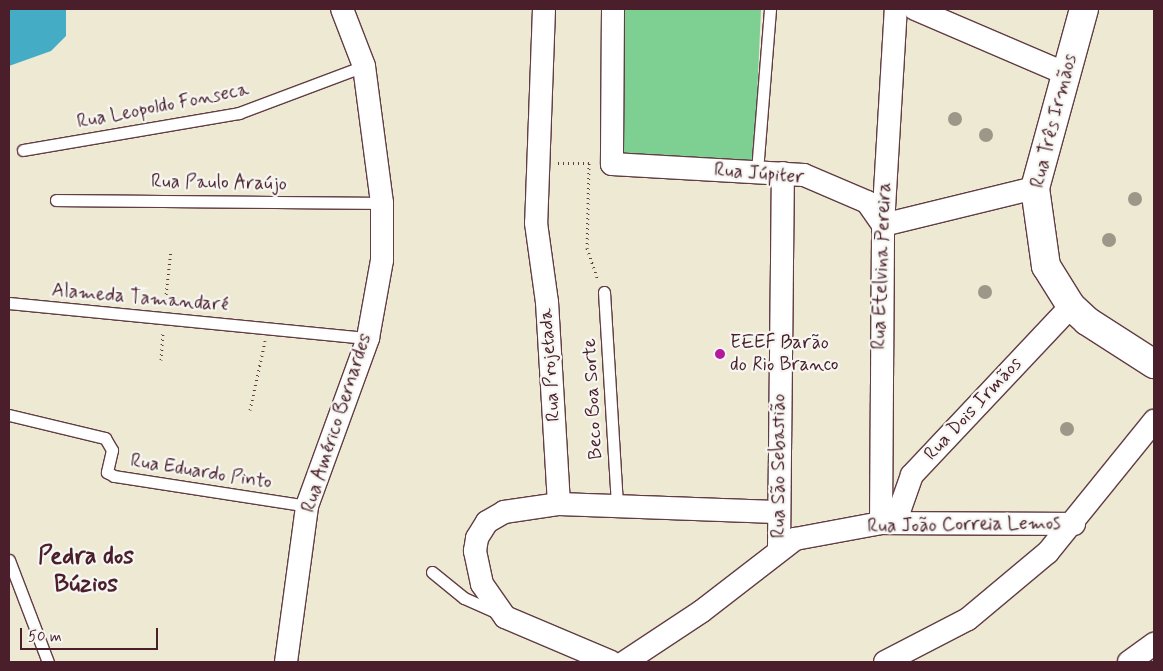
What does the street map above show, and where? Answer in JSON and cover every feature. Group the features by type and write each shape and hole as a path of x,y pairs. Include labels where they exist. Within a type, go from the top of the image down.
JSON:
{"street":[{"name":"Rua Américo Bernardes","path":"286,662 307,506 368,338 382,260 382,203 364,66 342,9"},
{"name":"Rua Projetada","path":"544,9 536,163 536,223 546,302 559,504"},
{"path":"612,164 613,9"},
{"name":"Rua Etelvina Pereira","path":"888,523 883,225 896,9"},
{"path":"915,9 1064,73"},
{"name":"Rua Três Irmãos","path":"1084,9 1064,73 1035,188 1046,266 1071,306 1096,329 1154,364"},
{"name":"Rua Júpiter","path":"612,164 783,173 804,176 867,202 883,225"},
{"name":"Rua São Sebastião","path":"779,548 781,530 776,512 783,173"},
{"path":"883,225 1035,188"},
{"name":"Rua Dois Irmãos","path":"888,523 912,475 1071,306"},
{"path":"885,662 968,619 1041,558 1074,524 1154,421"},
{"path":"611,662 505,617 482,584 476,538 487,522 504,512 559,504 776,512"},
{"name":"Rua João Correia Lemos","path":"625,662 702,611 779,548 795,539 888,523 1074,524"},
{"path":"1129,662 1154,644"}],"lane":[{"path":"758,172 770,9"},
{"name":"Rua Leopoldo Fonseca","path":"23,150 239,113 364,66"},
{"name":"Rua Paulo Araújo","path":"56,200 382,203"},
{"name":"Beco Boa Sorte","path":"604,292 617,505"},
{"name":"Alameda Tamandaré","path":"9,303 368,338"},
{"name":"Rua Eduardo Pinto","path":"9,415 105,438 112,450 107,472 114,476 307,506"},
{"path":"9,560 48,662"},
{"path":"432,572 464,598 505,617"}],"path":[{"path":"536,163 612,164"},
{"path":"589,163 587,248 604,292"},
{"path":"250,410 267,328"}],"green space":[{"path":"622,9 761,9 754,163 622,158"}],"water":[{"path":"9,9 66,9 66,36 51,51 9,66"}],"place":[{"name":"EEEF Barão do Rio Branco","path":"720,354"}],"district":[{"name":"Pedra dos Búzios","path":"86,571"}]}
